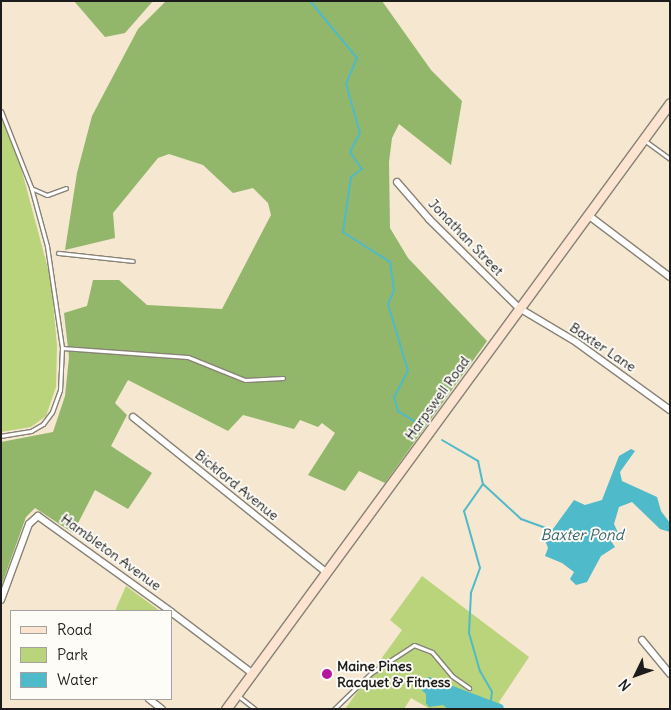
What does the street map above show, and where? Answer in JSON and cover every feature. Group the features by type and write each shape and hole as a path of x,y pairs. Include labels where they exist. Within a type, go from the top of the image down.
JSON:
{"main road":[{"name":"Harpswell Road","path":"226,709 670,102"}],"street":[{"name":"Jonathan Street","path":"397,182 429,219 520,308"},
{"path":"588,215 670,277"},
{"name":"Baxter Lane","path":"520,308 591,352 670,410"},
{"name":"Bickford Avenue","path":"133,417 326,572"},
{"name":"Hambleton Avenue","path":"1,600 29,524 36,516 85,547 168,610"},
{"name":"Hambleton Avenue","path":"172,613 252,673"},
{"path":"642,640 670,674"},
{"path":"150,700 162,709"}],"lane":[{"path":"1,110 31,187 53,273 62,348 60,390 52,412 43,424 30,431 1,436"},
{"path":"643,139 670,159"},
{"path":"31,187 47,195 66,188"},
{"path":"58,253 133,261"},
{"path":"62,348 188,357 245,380 283,378"},
{"path":"334,709 370,673 414,645 432,652 452,676 469,688"},
{"path":"237,694 255,709"}],"green space":[{"path":"74,1 153,1 125,33 105,37"},
{"path":"166,1 382,1 431,70 462,101 451,165 399,124 392,138 389,162 390,228 408,258 487,341 385,483 359,471 345,491 308,475 335,433 322,423 318,427 300,420 294,429 243,415 228,431 128,380 115,403 127,415 111,446 152,473 128,509 95,490 73,533 35,508 26,517 2,584 1,442 53,432 65,396 69,357 64,313 87,306 93,280 119,280 147,305 222,309 271,215 268,203 253,188 233,193 203,165 169,154 158,158 113,213 115,238 65,250 77,173 92,116 138,29"},
{"path":"1,118 20,164 51,280 57,346 56,387 46,416 31,427 1,432"},
{"path":"422,576 529,657 499,702 504,709 430,709 411,698 404,709 345,709 402,630 390,620"},
{"path":"126,586 159,610 115,610"}],"water":[{"name":"Baxter Pond","path":"631,449 635,451 620,472 622,481 657,497 661,511 670,523 670,532 660,529 632,502 619,507 614,524 620,537 614,537 611,541 615,547 601,556 587,582 576,585 570,579 574,572 562,563 545,556 548,548 545,540 574,500 585,505 602,500 619,456"},
{"path":"429,677 503,705 504,709 448,709 443,705 429,707 426,703 426,694 415,684"}],"waterway":[{"path":"310,1 357,58 346,84 360,133 350,152 362,169 351,177 343,232 390,262 394,291 388,304 408,371 394,397 398,411 417,423"},
{"path":"442,440 478,461 483,484 464,511 480,568 471,593 469,633 480,671 492,692 490,709"},
{"path":"483,484 521,519 552,530"}],"place":[{"name":"Maine Pines Racquet & Fitness","path":"327,674"}]}
